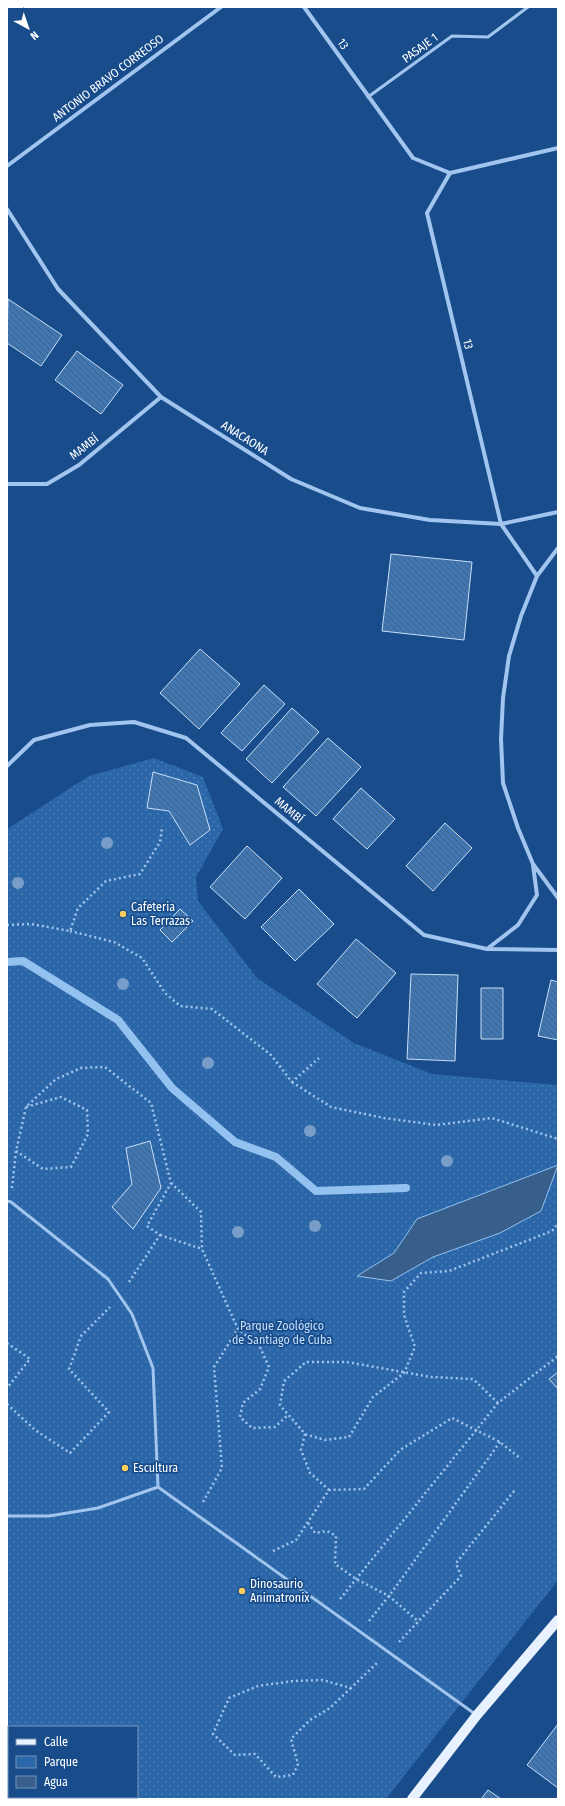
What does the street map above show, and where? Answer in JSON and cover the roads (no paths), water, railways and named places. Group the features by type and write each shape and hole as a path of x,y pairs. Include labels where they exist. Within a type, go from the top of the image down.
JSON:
{"main road":[{"path":"412,1799 477,1715 558,1620"}],"street":[{"name":"ANTONIO BRAVO CORREOSO","path":"7,166 221,7"},
{"name":"13","path":"304,7 413,158 450,173 426,213 501,524"},
{"path":"450,173 558,148"},
{"name":"ANACAONA","path":"7,209 58,289 162,397 291,479 360,508 430,520 501,524 558,512"},
{"name":"MAMBÍ","path":"7,484 47,484 80,465 162,397"},
{"path":"501,524 537,576"},
{"path":"558,548 537,576 521,616 510,656 503,698 501,739 503,783 518,828 533,864 558,898"},
{"name":"MAMBÍ","path":"7,766 34,740 90,725 134,722 186,738 424,935 488,948 558,950"},
{"path":"488,948 518,926 537,896 533,864"}],"lane":[{"name":"PASAJE 1","path":"368,96 452,36 488,36 528,7"},
{"path":"9,1202 108,1279 132,1314 153,1368 158,1487"},
{"path":"158,1487 477,1715"},
{"path":"7,1516 49,1516 98,1508 158,1487"}],"water":[{"path":"558,1165 541,1211 500,1233 433,1257 391,1281 357,1276 394,1253 417,1219"}],"waterway":[{"path":"7,962 23,961 118,1020 172,1088 235,1142 276,1157 316,1191 406,1188"}],"place":[{"name":"Cafeteria Las Terrazas","path":"123,914"},
{"name":"Escultura","path":"125,1468"},
{"name":"Dinosaurio Animatronix","path":"242,1591"}],"park label":[{"name":"Parque Zoológico de Santiago de Cuba","path":"282,1333"}]}
